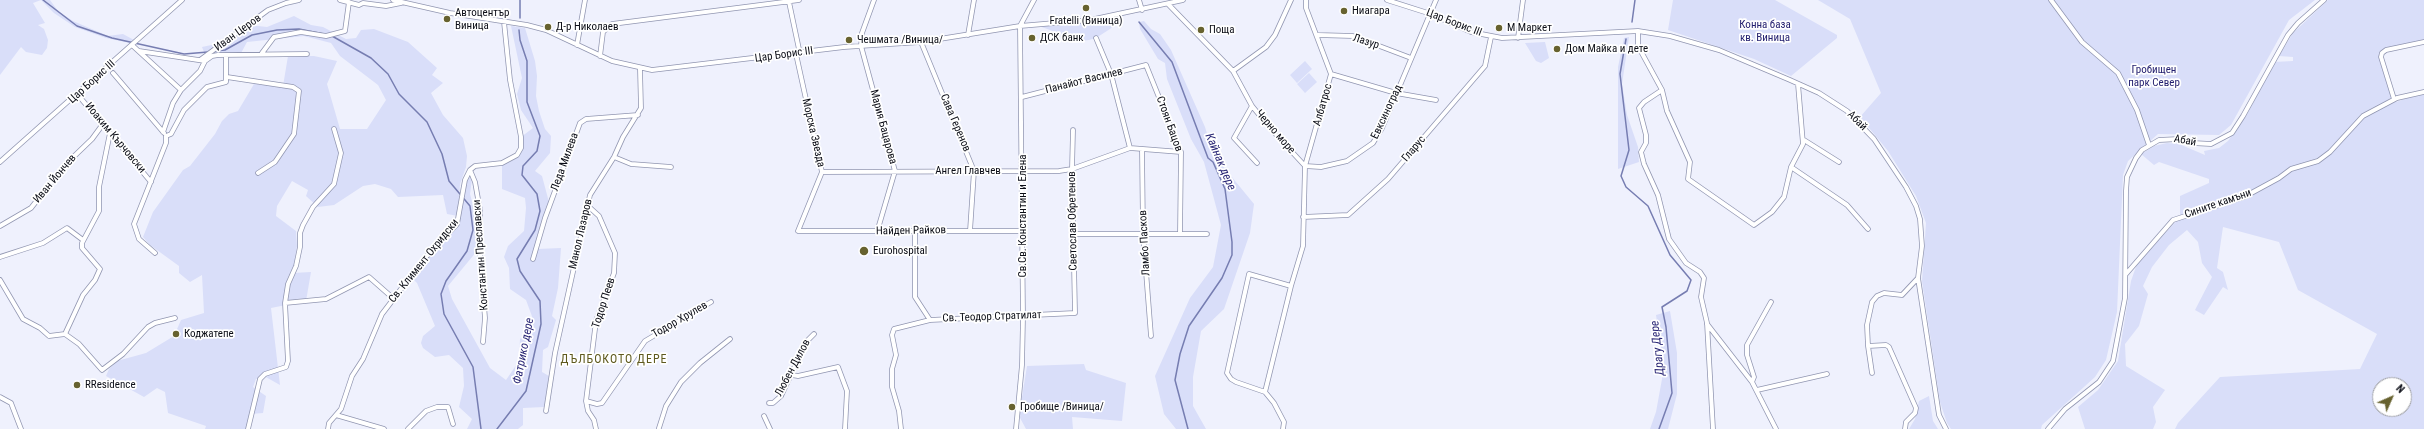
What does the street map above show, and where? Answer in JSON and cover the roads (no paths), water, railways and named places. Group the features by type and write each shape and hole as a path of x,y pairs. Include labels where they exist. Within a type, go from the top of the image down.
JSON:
{"street":[{"name":"Цар Борис III","path":"0,162 78,95 182,0"},
{"name":"Иван Церов","path":"163,132 173,104 181,90 200,71 203,61 268,10 286,2 299,0"},
{"path":"340,0 386,6 402,2"},
{"name":"Цар Борис III","path":"393,0 504,22 527,25 546,30 600,56 640,69 672,69 861,46 921,42 1020,26 1090,20 1183,0"},
{"path":"577,45 586,0"},
{"path":"600,56 603,32 612,24 799,0"},
{"path":"861,46 862,33 874,0"},
{"path":"968,35 974,0"},
{"path":"1020,26 1034,0"},
{"path":"1139,0 1142,10"},
{"path":"1233,71 1266,47 1275,35 1291,0"},
{"name":"Албатрос","path":"1306,0 1306,8 1318,35 1332,74 1306,166"},
{"name":"Цар Борис III","path":"1387,0 1431,14 1471,32 1491,37 1518,38 1547,36"},
{"name":"Евксиноград","path":"1306,166 1321,167 1337,164 1347,161 1366,150 1382,128 1436,0"},
{"path":"1518,38 1524,0"},
{"path":"2051,0 2082,42 2118,73 2137,110 2150,145"},
{"name":"Абай","path":"2048,429 2065,409 2099,382 2113,361 2122,321 2126,275 2127,176 2136,158 2150,145 2168,138 2211,144 2232,133 2288,35 2298,23 2324,0"},
{"name":"Морска Звезда","path":"791,1 798,54 822,172 798,231"},
{"path":"262,53 274,36 301,32 326,36 345,31 349,2"},
{"name":"Черно море","path":"1168,4 1233,71 1252,106 1270,128 1306,166"},
{"path":"470,170 475,166 502,163 517,155 521,148 521,137 510,80 504,22"},
{"name":"Св.Св. Константин и Елена","path":"1016,429 1016,407 1022,365 1023,316 1023,171 1020,26"},
{"path":"1638,31 1638,46 1662,90 1667,111 1690,162 1688,179 1750,223 1754,225 1757,224 1772,212 1784,197 1791,167 1804,140"},
{"name":"Абай","path":"1547,36 1638,31 1670,36 1719,50 1798,84 1834,102 1856,119 1874,139 1906,187 1916,206 1922,231 1918,278 1939,415 1946,429"},
{"name":"Лазур","path":"1318,35 1353,36 1411,58"},
{"name":"Гларус","path":"1303,217 1348,215 1388,179 1485,66 1491,37"},
{"path":"1096,38 1111,74 1130,148"},
{"name":"Сава Геренов","path":"921,42 974,171 970,231"},
{"path":"2394,99 2381,57 2382,53 2386,50 2424,42"},
{"path":"133,46 181,90"},
{"name":"Мария Бацарова","path":"861,46 895,171 877,232"},
{"path":"139,51 203,61 212,56 226,57 262,53 307,54"},
{"path":"166,136 171,134 191,102 207,87 223,84 227,77 226,57"},
{"name":"Панайот Василев","path":"1022,97 1146,65"},
{"name":"Стоян Бацов","path":"1146,65 1181,152 1180,234"},
{"name":"Манол Лазаров","path":"546,411 555,353 588,206 594,187 614,157 623,137 641,108 640,69"},
{"path":"112,74 166,136 166,143 134,224 139,239 155,253"},
{"path":"1332,74 1396,93 1436,100"},
{"path":"227,77 293,87 299,91 294,134 275,162 258,173"},
{"path":"1798,84 1801,135 1804,140 1838,162"},
{"path":"1662,90 1644,102 1639,108 1646,143 1641,152 1658,194 1669,239 1686,263 1700,272 1704,278 1701,297 1707,323 1713,429"},
{"name":"Сините камъни","path":"2126,275 2173,220 2244,197 2291,169 2318,161 2338,144 2363,116 2394,99 2424,92"},
{"name":"Иоаким Кърчовски","path":"78,95 151,182"},
{"path":"1252,106 1234,138 1257,163"},
{"name":"Леда Милева","path":"533,259 545,218 580,122 586,119 638,115"},
{"name":"Иван Йончев","path":"0,226 31,208 65,165 92,139 103,124"},
{"path":"248,429 260,379 265,374 286,367 288,361 285,303 288,284 296,266 300,247 300,233 302,225 313,207 334,184 342,153 334,129"},
{"name":"Светослав Обретенов","path":"1073,130 1072,169 1075,313"},
{"path":"65,334 83,295 95,280 100,269 82,248 84,240 99,211 99,187 110,132"},
{"name":"Ангел Главчев","path":"822,172 1023,171 1072,169 1130,148 1181,152"},
{"name":"Ламбо Пасков","path":"1142,149 1143,233 1151,336"},
{"path":"614,157 632,164 671,167"},
{"path":"1265,392 1291,286 1303,246 1306,166"},
{"path":"1791,167 1847,205 1868,229"},
{"name":"Св. Климент Охридски","path":"328,429 329,423 341,409 352,376 363,359 382,314 424,260 457,224 470,170"},
{"name":"Константин Преславски","path":"470,170 475,182 480,210 480,257 485,318 483,342"},
{"name":"Тодор Пеев","path":"588,206 599,216 615,253 614,273 596,321 586,401 588,411 594,420 596,429"},
{"path":"0,257 42,243 67,228 84,240"},
{"name":"Найден Райков","path":"798,231 1023,231"},
{"name":"Св. Теодор Стратилат","path":"915,232 915,297 930,320 1075,313"},
{"path":"1073,234 1207,234"},
{"path":"1283,429 1284,422 1274,403 1265,392 1230,379 1227,373 1249,274 1291,286"},
{"path":"285,303 326,299 369,277 394,299"},
{"path":"1872,373 1867,325 1872,302 1884,293 1902,295 1918,278"},
{"path":"0,280 17,312 49,336 65,334 79,344 102,370 123,354 148,328 155,323 175,318"},
{"name":"Тодор Хрулев","path":"586,401 597,404 602,403 645,341 711,302"},
{"path":"1752,382 1754,377 1747,355 1747,345 1771,302"},
{"path":"901,429 899,411 892,387 892,369 896,355 892,332 898,326 930,320"},
{"path":"1707,323 1752,382 1776,429"},
{"name":"Любен Дилов","path":"771,403 781,396 806,342 814,334"},
{"path":"659,428 666,406 681,382 700,363 730,339"},
{"path":"1868,346 1886,345 1899,369 1916,411 1906,422 1905,429"},
{"path":"792,375 798,376 836,366 840,369 847,391 845,429"},
{"path":"1757,390 1828,374"},
{"path":"0,397 11,403 21,429"},
{"path":"408,429 426,411 437,407 448,407 453,424"},
{"path":"336,415 384,429"},
{"path":"764,416 770,429"}],"waterway":[{"path":"43,0 77,26 112,38 184,54 208,52"},
{"name":"Фатрико дере","path":"520,0 520,18"},
{"name":"Драгу Дере","path":"1632,22 1635,0"},
{"name":"Кайнак дере","path":"1139,22 1172,62 1208,158 1213,162 1225,189 1232,242 1232,255 1222,278 1189,326 1180,354 1175,380 1188,429"},
{"path":"215,51 225,50 252,35 277,30 299,29 324,34"},
{"name":"Фатрико дере","path":"497,429 526,391 541,324 540,301 520,271 517,259 535,230 540,211 537,194 522,175 523,166 537,151 540,136 527,102 527,61 520,40 519,30"},
{"path":"332,36 371,58 388,74 399,94 427,122 442,154 449,181 470,206 473,230 467,251 446,281 441,294 444,314 473,367 481,429"},
{"name":"Драгу Дере","path":"1626,39 1620,74 1629,150 1621,176 1626,187 1648,206 1670,255 1691,280 1687,291 1662,307 1666,327 1672,393 1659,429"}],"place":[{"name":"Fratelli (Виница)","path":"1086,8"},
{"name":"Ниагара","path":"1344,11"},
{"name":"Автоцентър Виница","path":"447,19"},
{"name":"Д-р Николаев","path":"548,27"},
{"name":"М Маркет","path":"1499,28"},
{"name":"Поща","path":"1201,30"},
{"name":"ДСК банк","path":"1032,38"},
{"name":"Чешмата /Виница/","path":"849,40"},
{"name":"Дом Майка и дете","path":"1557,49"},
{"name":"Eurohospital","path":"864,251"},
{"name":"Коджатепе","path":"176,334"},
{"name":"RResidence","path":"77,385"},
{"name":"Гробище /Виница/","path":"1012,407"}],"district":[{"name":"ДЪЛБОКОТО ДЕРЕ","path":"614,360"}],"park label":[{"name":"Конна база кв. Виница","path":"1765,31"},
{"name":"Гробищен парк Север","path":"2154,76"}]}
